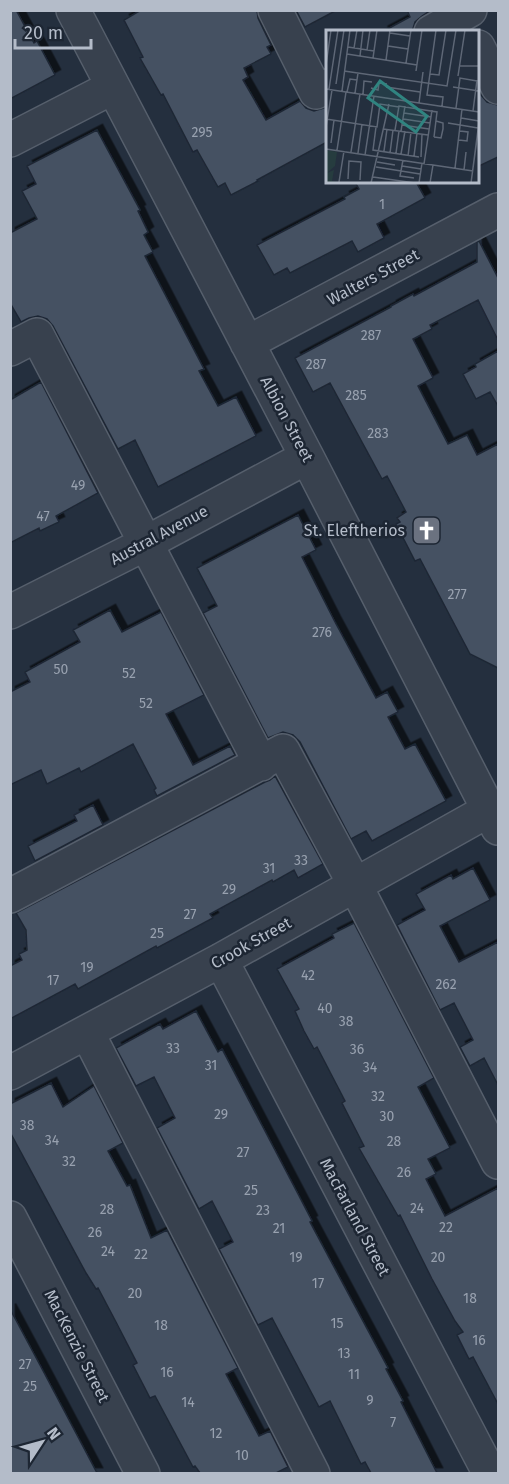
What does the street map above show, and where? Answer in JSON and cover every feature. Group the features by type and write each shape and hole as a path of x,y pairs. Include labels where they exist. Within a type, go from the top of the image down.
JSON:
{"street":[{"name":"Albion Street","path":"73,10 494,819"},
{"path":"275,10 316,92 326,87"},
{"path":"434,30 471,10"},
{"path":"469,30 466,26 471,10"},
{"path":"479,51 498,87"},
{"path":"10,140 113,87"},
{"name":"Walters Street","path":"247,343 498,212"},
{"path":"10,349 37,335 261,764"},
{"name":"Austral Avenue","path":"10,612 307,458"},
{"path":"10,897 283,752 355,885 498,1162"},
{"name":"Crook Street","path":"10,1073 355,885 494,819"},
{"name":"MacFarland Street","path":"221,960 490,1473"},
{"path":"87,1032 313,1473"},
{"name":"MacKenzie Street","path":"10,1218 143,1473"}],"building":[{"path":"10,10 16,10 34,43 37,41 55,75 10,99"},
{"path":"141,10 257,10 258,18 271,45 267,47 271,54 244,68 248,77 243,80 266,120 300,101 306,108 314,111 326,107 326,143 231,195 225,183 218,187 197,150 193,152 163,94 161,95 140,58 143,57 124,20"},
{"path":"296,10 337,10 305,27"},
{"path":"407,10 431,10 415,22 413,30 386,30 410,17"},
{"path":"479,92 487,102 498,105 498,157 479,166"},
{"path":"97,130 140,210 138,211 148,232 144,235 153,252 145,256 204,369 199,371 218,406 236,397 256,436 158,487 135,440 118,449 53,326 47,319 38,316 21,322 10,303 10,233 37,219 22,191 36,184 27,166"},
{"path":"356,183 417,183 425,198 377,224 384,238 358,252 352,241 290,273 287,268 274,275 257,245 345,199 344,197 359,189"},
{"path":"479,241 498,278 498,340 478,300 430,325 432,329 413,339 433,378 418,386 448,444 467,435 477,455 498,444 498,668 470,654 420,559 415,561 396,524 400,522 397,518 406,512 387,476 382,479 330,383 313,392 295,358 477,262 477,242"},
{"path":"498,351 498,406 490,392 476,399 463,374"},
{"path":"41,382 98,493 56,516 59,522 40,531 39,528 10,543 10,400"},
{"path":"298,515 316,550 302,557 335,622 376,698 387,692 398,712 388,717 405,749 415,744 446,801 372,841 366,831 351,839 300,742 293,735 283,732 268,738 203,613 217,606 197,568"},
{"path":"110,610 122,632 161,612 204,695 166,714 193,765 230,746 235,755 157,796 154,790 156,788 133,744 81,772 79,768 47,784 41,770 10,785 10,692 30,682 25,672 80,642 73,630"},
{"path":"275,776 323,864 298,878 294,870 273,882 272,880 210,914 213,918 157,948 156,946 78,989 75,984 10,1019 10,966 22,960 19,954 27,950 26,930 16,913"},
{"path":"93,805 103,825 35,861 28,846 77,821 74,815"},
{"path":"473,868 490,900 440,926 459,962 498,942 498,1085 484,1058 470,1066 460,1047 473,1040 454,1003 440,1010 397,925 425,910 416,894 451,875 453,879"},
{"path":"354,923 434,1078 418,1087 450,1148 428,1159 436,1174 426,1179 445,1216 498,1188 498,1404 473,1357 469,1359 457,1335 463,1332 432,1279 400,1215 398,1216 359,1148 364,1146 342,1103 345,1101 317,1047 314,1049 304,1031 295,1011 299,1009 277,969 334,938 332,934"},
{"path":"196,1011 218,1052 222,1049 298,1194 312,1221 310,1222 388,1368 386,1369 403,1401 401,1402 437,1473 371,1473 365,1462 361,1464 330,1401 319,1407 272,1318 258,1325 219,1249 233,1242 212,1201 199,1209 157,1128 175,1118 154,1077 136,1086 116,1048 160,1024 163,1029"},
{"path":"51,1083 63,1107 94,1086 123,1143 108,1151 127,1186 130,1185 151,1238 167,1230 238,1368 226,1374 259,1436 270,1431 288,1467 276,1473 200,1473 195,1466 193,1467 155,1396 150,1398 133,1365 137,1363 116,1322 98,1288 96,1289 86,1273 10,1132 10,1104"},
{"path":"10,1309 41,1367 97,1473 10,1473"}],"place":[{"name":"St. Eleftherios","path":"426,530"}]}
